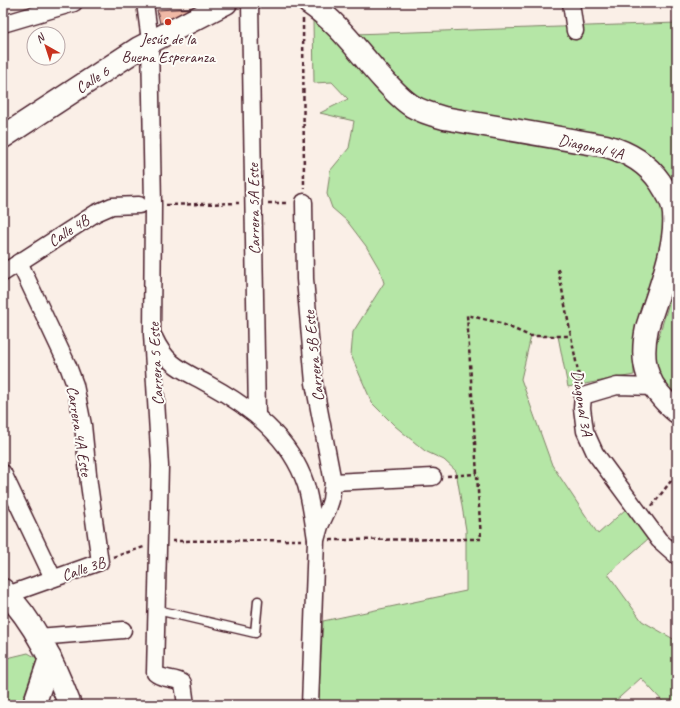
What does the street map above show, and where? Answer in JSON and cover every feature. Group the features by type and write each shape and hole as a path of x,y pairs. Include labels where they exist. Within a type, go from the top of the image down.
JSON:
{"street":[{"path":"3,24 41,8 74,3"},
{"name":"Carrera 5 Este","path":"145,3 150,41 146,205 160,459 155,673 158,676 179,680 183,683 186,705"},
{"name":"Calle 6","path":"3,137 150,41 226,3"},
{"name":"Carrera 5A Este","path":"250,3 257,416"},
{"path":"571,3 575,31"},
{"name":"Diagonal 4A","path":"306,9 331,20 372,68 397,94 411,105 425,112 444,118 618,149 631,155 656,175 666,190 673,206 675,221 674,253 654,302 644,340 645,364 647,375 654,387 663,400 677,412"},
{"name":"Carrera 5B Este","path":"304,202 306,279 314,383 333,482 330,505 320,526 316,540 310,705"},
{"name":"Calle 4B","path":"3,273 104,209 116,206 146,205"},
{"name":"Carrera 4A Este","path":"19,262 68,366 75,385 83,425 88,484 100,562"},
{"path":"152,334 162,352 176,367 222,392 257,416 268,425 287,446 301,471 309,498 316,540"},
{"path":"583,396 616,386 654,387"},
{"name":"Diagonal 3A","path":"583,396 583,420 589,443 602,463 660,540 677,556"},
{"path":"3,473 53,578"},
{"path":"333,482 433,477"},
{"name":"Calle 3B","path":"5,592 100,562"},
{"path":"5,592 38,637 50,658 70,705"},
{"path":"38,637 123,630"},
{"path":"34,705 50,658"}],"lane":[{"path":"157,610 255,633 258,601"}],"path":[{"path":"146,205 304,202 306,9"},
{"name":"Diagonal 3A","path":"558,269 583,396"},
{"path":"481,539 467,315 500,323 530,336 571,336"},
{"path":"643,518 677,473"},
{"path":"433,477 476,474"},
{"name":"Calle 3B","path":"100,562 159,541"}],"green space":[{"path":"313,20 326,27 362,72 398,106 604,153 644,174 663,207 664,241 642,320 633,346 634,375 568,387 558,336 531,336 521,379 552,465 598,534 626,509 648,539 608,574 642,621 677,641 677,705 666,705 641,678 611,705 318,705 323,621 466,591 466,530 456,471 444,460 425,451 395,426 372,403 351,355 353,332 384,283 380,270 366,246 347,221 332,208 327,194 330,171 349,148 354,121 320,113 348,99 332,82 314,83"},
{"path":"677,23 677,190 648,156 436,106 410,92 380,65 354,34"},
{"path":"677,277 677,402 663,386 654,364 656,345"},
{"path":"28,653 37,658 21,705 3,705 3,659"}],"building":[{"name":"Jesús de la Buena Esperanza","path":"192,8 193,16 161,28 157,10"}],"place":[{"name":"Jesús de la Buena Esperanza","path":"168,22"}]}
